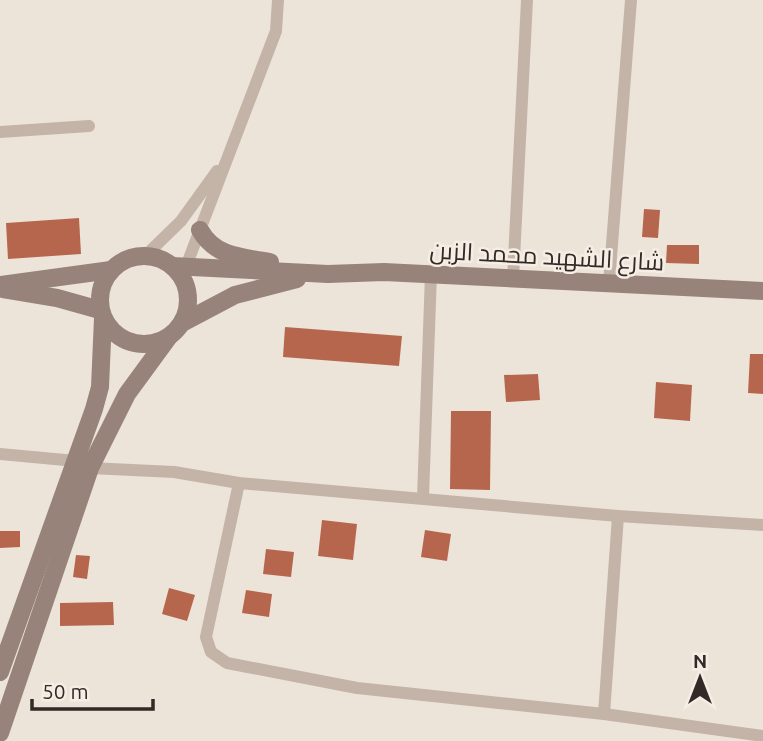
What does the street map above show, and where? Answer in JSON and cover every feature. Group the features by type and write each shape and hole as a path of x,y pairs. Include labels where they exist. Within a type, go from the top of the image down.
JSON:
{"street":[{"path":"0,672 6,633 83,464 127,394 182,323 188,295 180,270 200,230 276,31 278,0"},
{"path":"513,279 527,0"},
{"path":"609,284 631,0"},
{"path":"0,132 89,126"},
{"path":"145,256 181,221 229,154"},
{"path":"200,230 210,245 220,251 328,274"},
{"path":"0,287 111,270 127,259 145,256 159,259 180,270"},
{"path":"0,733 83,464 100,387 101,288 111,270"},
{"name":"شارع الشهيد محمد الزبن","path":"180,270 328,274 384,272 763,291"},
{"name":"شارع الشهيد محمد الزبن","path":"182,323 235,295 260,287 328,274"},
{"path":"423,497 431,274"},
{"path":"0,287 57,298 101,314 114,334 131,343 150,345 168,338"},
{"path":"0,454 174,472 239,483 618,516 763,525"},
{"path":"239,483 208,621 207,645 216,657 272,673 357,688 604,714 763,736"},
{"path":"604,714 618,516"}],"building":[{"path":"644,209 660,210 658,238 642,237"},
{"path":"79,218 81,254 8,259 6,223"},
{"path":"667,245 699,245 699,264 666,263"},
{"path":"285,327 402,336 399,366 283,357"},
{"path":"750,354 763,354 763,394 748,393"},
{"path":"538,374 540,400 506,402 504,375"},
{"path":"656,382 692,385 690,421 654,418"},
{"path":"451,411 491,411 490,490 450,489"},
{"path":"322,520 357,524 353,560 318,556"},
{"path":"425,530 451,534 447,561 421,557"},
{"path":"0,531 20,531 20,547 0,548"},
{"path":"266,549 294,552 291,577 263,574"},
{"path":"76,555 90,556 87,579 73,577"},
{"path":"169,588 195,595 187,621 162,614"},
{"path":"246,590 272,594 269,617 242,613"},
{"path":"113,602 114,625 60,626 60,603"}]}
